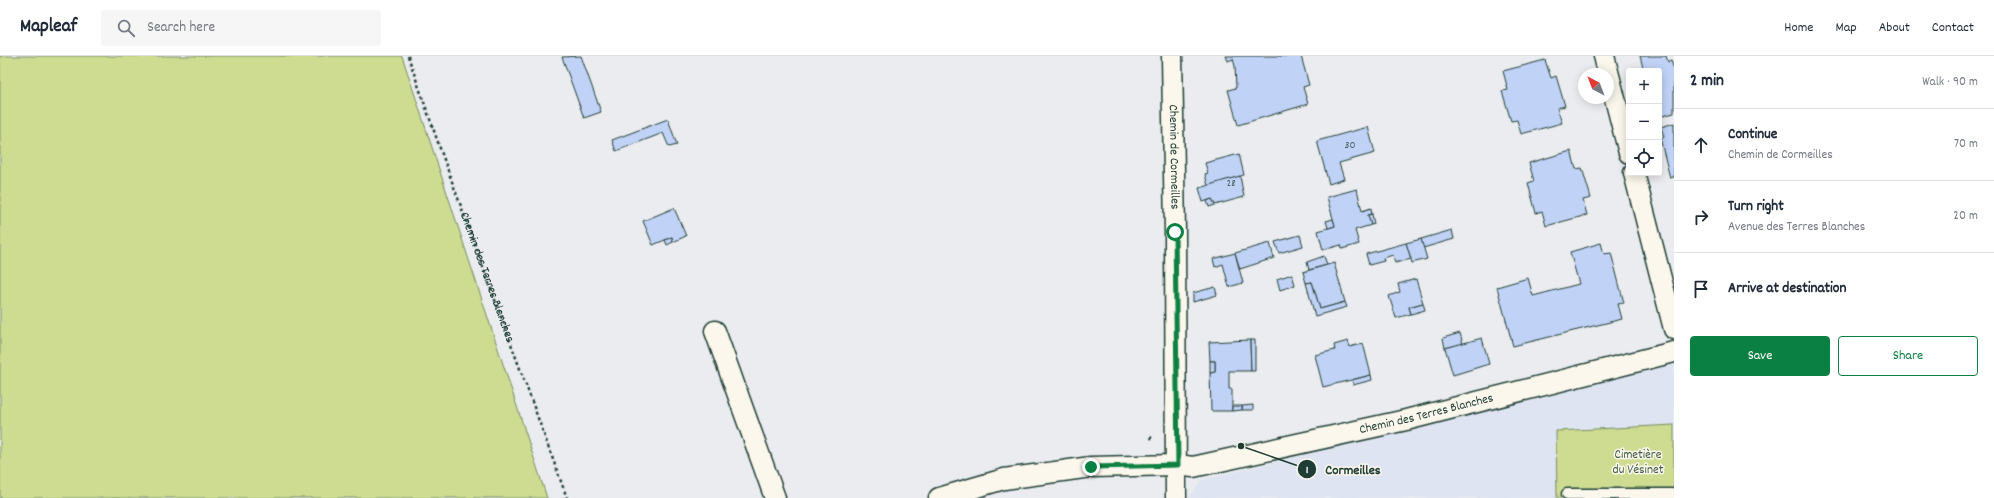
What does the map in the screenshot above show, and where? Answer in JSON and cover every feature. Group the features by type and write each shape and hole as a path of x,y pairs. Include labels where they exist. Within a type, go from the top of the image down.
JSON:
{"street":[{"name":"Chemin de Cormeilles","path":"1172,56 1178,465 1176,498"},
{"path":"1604,56 1626,141"},
{"path":"1635,176 1674,329"},
{"path":"715,331 776,498"},
{"name":"Chemin des Terres Blanches","path":"939,498 1004,479 1091,467 1178,465 1193,467 1406,420 1674,352"}],"lane":[{"path":"1567,494 1623,496 1674,494"}],"path":[{"name":"Chemin des Terres Blanches","path":"408,56 567,498"}],"shaded area":[{"path":"1674,364 1674,425 1556,431 1557,498 1189,498 1202,480"}],"green space":[{"path":"0,56 402,56 547,498 0,498"},
{"name":"Cimetière du Vésinet","path":"1674,425 1674,498 1557,498 1556,431"}],"building":[{"path":"581,56 601,112 584,118 562,57"},
{"path":"1226,56 1301,56 1309,85 1303,87 1308,104 1238,125 1228,90 1236,88 1235,66 1233,59 1228,61"},
{"path":"1640,56 1666,56 1668,62 1671,61 1674,69 1674,113 1662,116 1662,68 1643,68"},
{"path":"1545,60 1551,78 1556,76 1565,106 1557,108 1562,123 1521,134 1517,120 1511,121 1502,91 1508,90 1503,71"},
{"path":"668,119 677,145 669,147 663,133 616,151 612,140"},
{"path":"1674,123 1674,177 1670,178 1662,146 1662,138 1664,137 1662,127"},
{"path":"1368,127 1375,153 1339,163 1344,179 1329,184 1317,141"},
{"path":"1571,151 1576,169 1582,168 1591,198 1583,200 1587,215 1546,226 1542,211 1536,213 1528,183 1534,181 1529,163"},
{"path":"1239,154 1244,175 1208,186 1205,174 1208,173 1205,163"},
{"path":"1240,176 1244,197 1215,205 1212,199 1203,202 1199,188"},
{"path":"1357,189 1362,211 1371,208 1372,214 1368,215 1371,225 1355,230 1359,244 1342,249 1341,245 1323,250 1318,231 1335,226 1327,197"},
{"path":"1212,199 1215,205 1209,207 1207,201"},
{"path":"674,208 686,236 673,242 672,237 653,245 643,221"},
{"path":"1372,214 1374,224 1371,225 1368,215"},
{"path":"1333,219 1335,226 1328,228 1326,221"},
{"path":"1452,230 1454,239 1423,248 1421,239"},
{"path":"1300,235 1303,246 1279,253 1275,242"},
{"path":"672,237 673,242 667,245 665,240"},
{"path":"1421,239 1427,259 1412,263 1406,243"},
{"path":"1270,243 1274,258 1240,269 1235,253"},
{"path":"1406,243 1411,259 1395,263 1393,255 1383,258 1384,261 1369,265 1366,254"},
{"path":"1601,243 1604,254 1611,253 1624,303 1618,304 1622,319 1513,346 1497,287 1528,278 1533,296 1579,284 1570,252"},
{"path":"1235,253 1243,283 1229,287 1223,264 1215,267 1213,259"},
{"path":"1324,256 1327,265 1309,270 1307,262"},
{"path":"1334,263 1345,302 1320,309 1312,282 1306,283 1303,272"},
{"path":"1292,274 1295,285 1280,290 1277,279"},
{"path":"1416,279 1423,303 1409,307 1411,314 1396,318 1389,296 1400,292 1398,284"},
{"path":"1312,282 1320,309 1345,302 1347,307 1315,316 1306,283"},
{"path":"1215,287 1217,295 1193,302 1193,293"},
{"path":"1423,303 1425,310 1411,314 1409,307"},
{"path":"1460,333 1463,344 1445,348 1443,338"},
{"path":"1482,338 1489,364 1453,375 1445,348"},
{"path":"1250,340 1251,371 1229,371 1229,389 1232,389 1232,411 1211,411 1210,373 1215,372 1215,361 1210,361 1209,342"},
{"path":"1250,340 1255,340 1255,371 1251,371"},
{"path":"1348,341 1350,347 1363,343 1371,375 1323,387 1315,355 1335,350 1334,345"},
{"path":"1210,361 1215,361 1215,372 1210,373"},
{"path":"1371,375 1372,380 1353,385 1352,380"},
{"path":"1253,405 1253,410 1242,410 1242,406"},
{"path":"1232,406 1242,406 1242,410 1232,411"}],"place":[{"name":"Cormeilles","path":"1241,446"}],"route":[{"path":"1091,467 1178,465 1175,232"}]}
